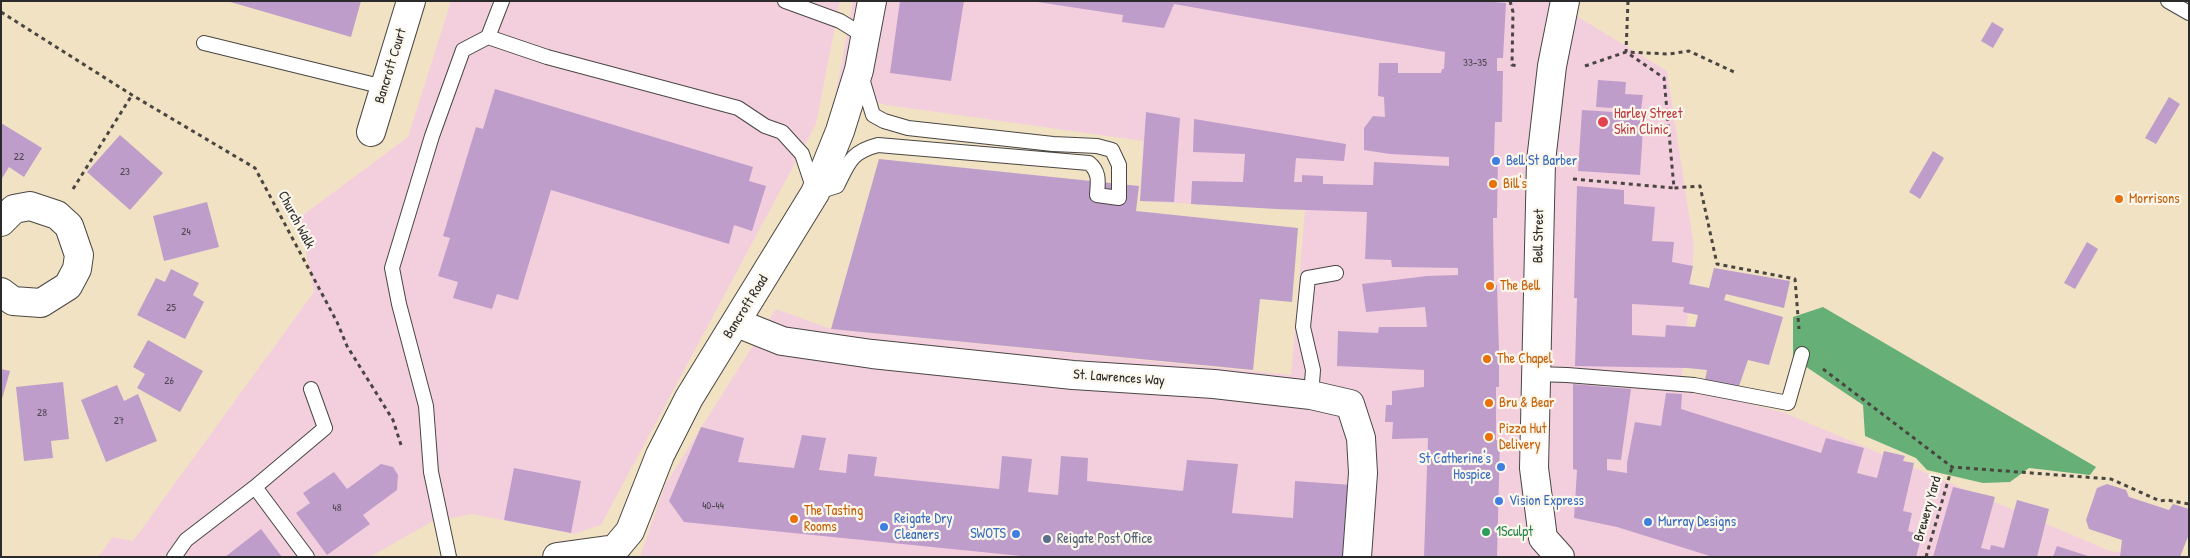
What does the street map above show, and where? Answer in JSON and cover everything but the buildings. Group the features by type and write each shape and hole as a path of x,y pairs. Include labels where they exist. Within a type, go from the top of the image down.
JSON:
{"main road":[{"name":"Bancroft Court","path":"371,132 411,1"},
{"name":"Bancroft Road","path":"557,557 615,549 630,531 660,455 689,398 816,193 840,131 859,70 872,1"},
{"name":"Bell Street","path":"1560,557 1543,538 1535,477 1540,177 1552,66 1565,1"},
{"path":"1,222 14,209 30,206 57,215 69,226 79,255 78,269 68,286 41,303 13,301 1,292"},
{"name":"St. Lawrences Way","path":"737,322 782,341 872,354 1073,375 1214,384 1311,394 1350,404 1360,438 1364,473 1357,557"}],"lane":[{"path":"488,38 502,1"},
{"path":"784,1 840,21 866,37"},
{"path":"2168,1 2189,13"},
{"path":"449,557 431,472 426,406 399,304 392,268 432,136 463,50 488,38 547,57 738,108 765,126 782,132 802,154 816,193 837,186 848,165 860,150 878,145 1089,163 1096,168 1098,177 1097,195 1119,198 1119,165 1112,150 1097,146 1053,144 908,128 884,122 873,115 859,70"},
{"path":"204,43 384,87"},
{"path":"1311,394 1313,370 1304,327 1308,278 1336,273"},
{"path":"1536,374 1694,385 1788,403 1802,354"},
{"path":"174,557 186,540 255,487 325,428 311,389"},
{"path":"255,487 307,557"}],"path":[{"path":"1510,1 1513,12 1512,65 1582,68 1626,52 1669,54 1689,51 1734,72"},
{"path":"1626,52 1628,1"},
{"name":"Church Walk","path":"1,12 255,168 348,346 393,420 404,452"},
{"path":"1626,52 1664,78 1674,188"},
{"path":"57,215 132,94"},
{"path":"1540,177 1674,188 1700,186 1717,264 1795,279 1802,354 1952,467 2111,479 2160,502 2167,500 2189,504"},
{"name":"Brewery Yard","path":"1926,557 1952,467"}],"shaded area":[{"path":"451,1 840,1 816,124 601,525 574,534 472,514 431,522 370,557 98,557 113,537 133,541 314,292 299,218 408,137"},
{"path":"853,1 1552,1 1667,71 1694,247 1681,386 1785,413 2110,551 2159,557 640,557 665,485 776,309 831,329 1291,375 1305,210 1140,201 1143,141 887,105 836,92"}],"green space":[{"path":"1823,307 2096,467 2090,475 2029,468 2010,482 1983,483 1927,470 1916,458 1865,436 1863,405 1793,358 1793,317"}],"place":[{"name":"Harley Street Skin Clinic","path":"1603,122"},
{"name":"Bell St Barber","path":"1496,161"},
{"name":"Bill's","path":"1493,184"},
{"name":"Morrisons","path":"2119,199"},
{"name":"The Bell","path":"1490,286"},
{"name":"The Chapel","path":"1487,359"},
{"name":"Bru & Bear","path":"1489,403"},
{"name":"Pizza Hut Delivery","path":"1489,437"},
{"name":"St Catherine's Hospice","path":"1501,467"},
{"name":"Vision Express","path":"1499,501"},
{"name":"The Tasting Rooms","path":"794,519"},
{"name":"Murray Designs","path":"1648,522"},
{"name":"Reigate Dry Cleaners","path":"884,527"},
{"name":"1Sculpt","path":"1486,532"},
{"name":"SWOTS","path":"1016,534"},
{"name":"Reigate Post Office","path":"1047,539"}]}
